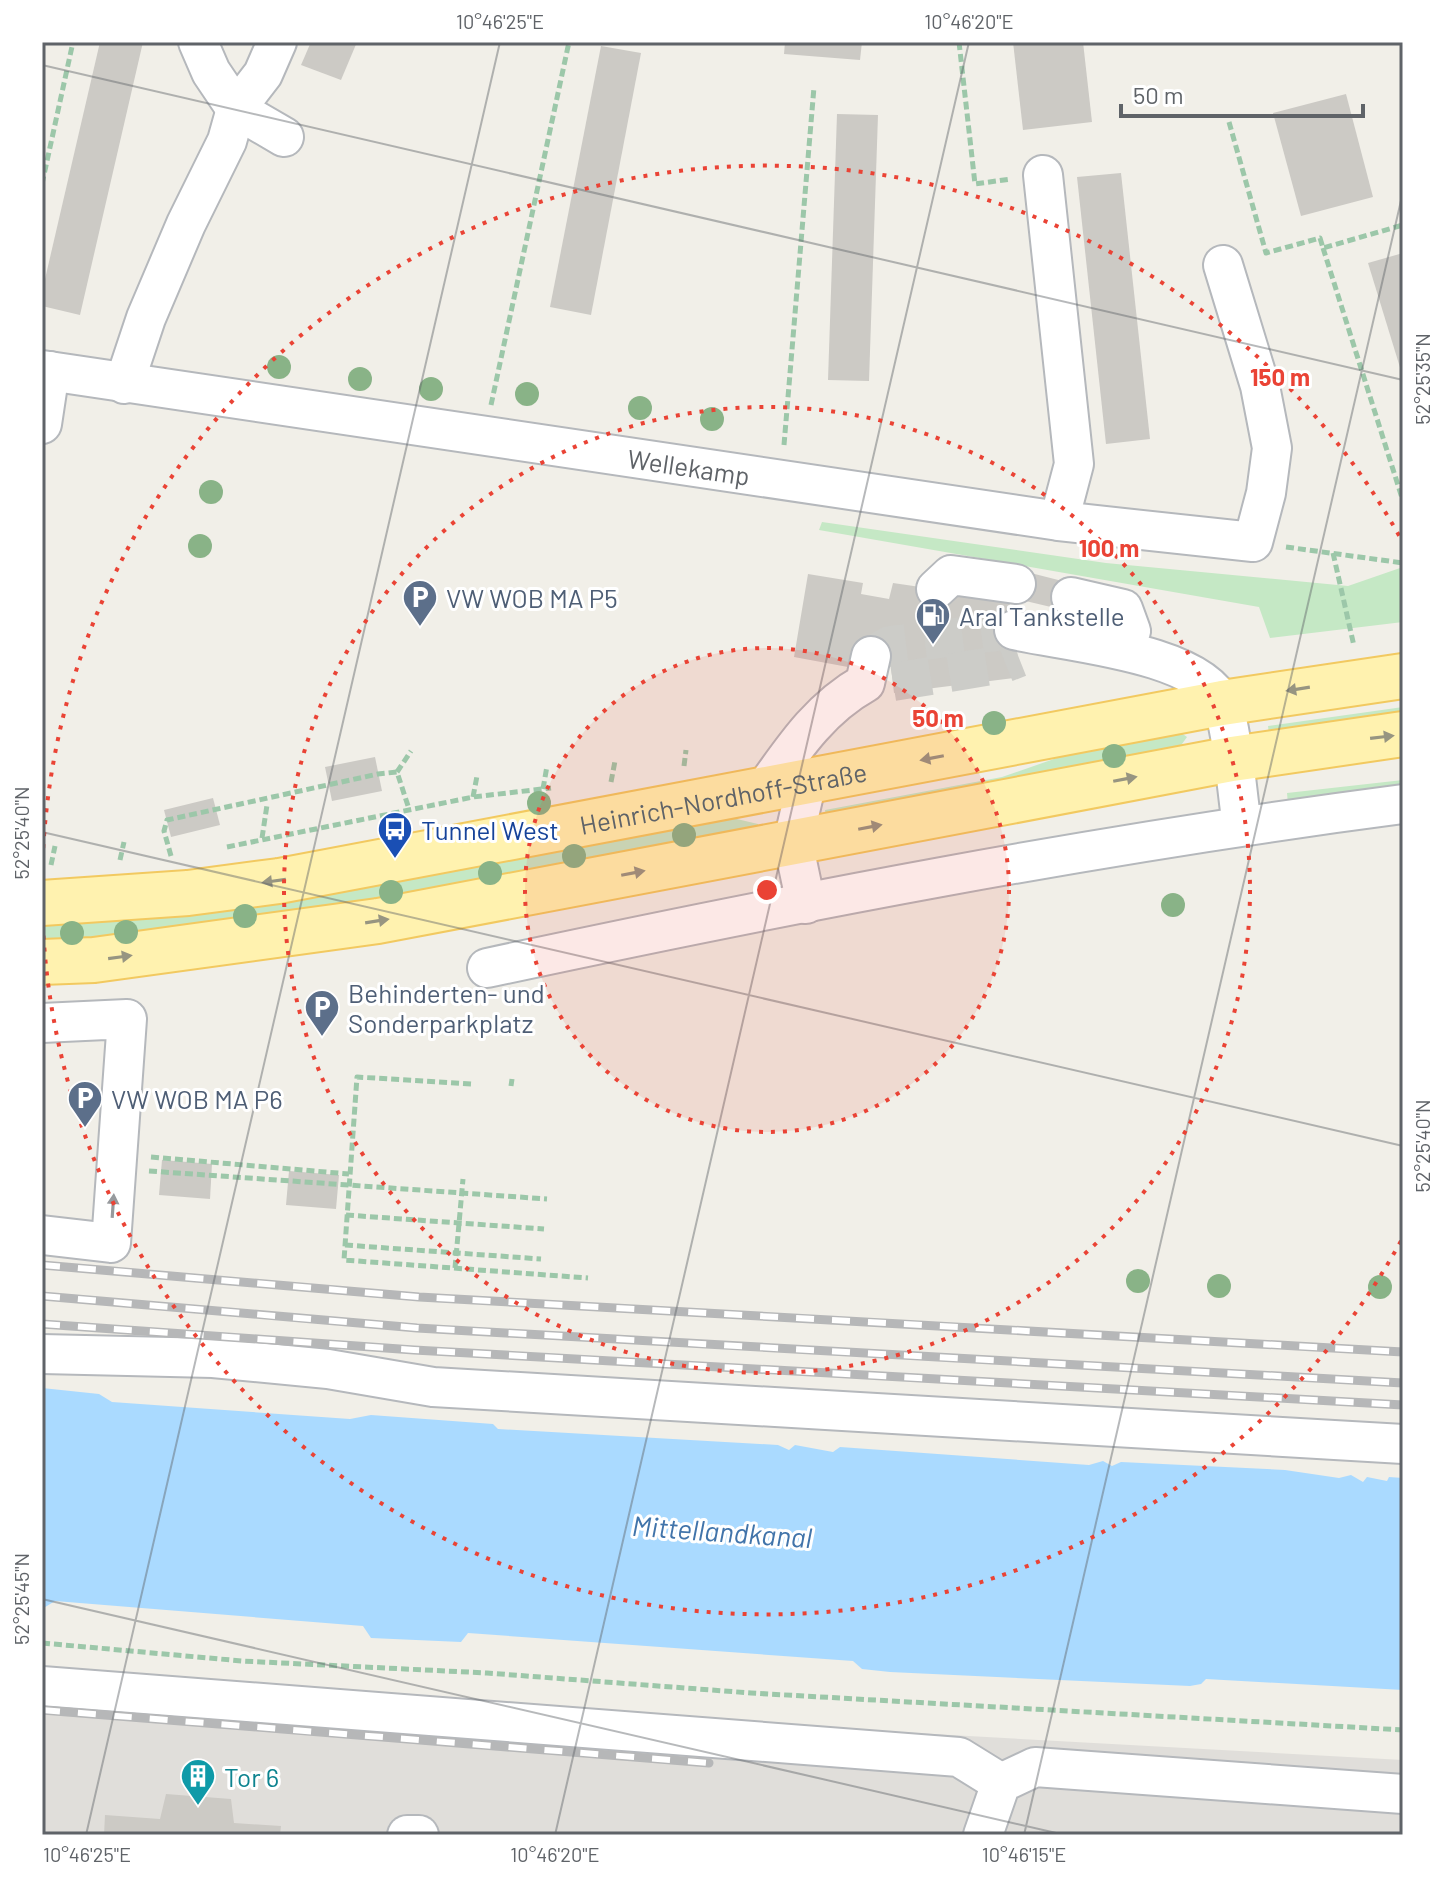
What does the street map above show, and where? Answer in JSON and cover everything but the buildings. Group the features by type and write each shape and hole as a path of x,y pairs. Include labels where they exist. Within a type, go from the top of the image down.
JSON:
{"main road":[{"name":"Heinrich-Nordhoff-Straße","path":"46,886 188,893 279,881 1222,703 1403,676"},
{"path":"42,962 94,960 378,921 1232,759 1403,734"}],"street":[{"path":"198,42 211,72 236,109 284,137"},
{"path":"124,384 146,318 186,224 227,141 236,109 263,74 277,42"},
{"path":"1043,175 1074,464 1059,521"},
{"path":"1223,265 1260,386 1272,448 1266,493 1253,542"},
{"path":"42,424 46,371"},
{"name":"Wellekamp","path":"46,371 1059,521 1253,542"},
{"path":"936,589 951,575 1016,584"},
{"path":"1071,597 1123,609 1131,631 1119,649"},
{"path":"1017,644 1055,640 1119,649 1194,673 1222,703 1242,825"},
{"path":"764,790 806,732 838,698 876,674"},
{"path":"806,904 793,842 807,781"},
{"path":"487,968 806,904 1242,825 1403,804"},
{"path":"42,1023 127,1019 111,1243 42,1235"},
{"path":"42,1354 213,1358 328,1369 449,1388 1403,1444"},
{"path":"42,1686 959,1757 1001,1783"},
{"path":"983,1835 1001,1783 1035,1767 1403,1794"},
{"path":"407,1835 419,1835"}],"path":[{"path":"42,184 73,42"},
{"path":"484,437 569,42"},
{"path":"959,42 975,184 1043,175"},
{"path":"781,480 814,87"},
{"path":"1229,122 1266,253 1320,238 1403,501"},
{"path":"1323,248 1403,225"},
{"path":"1253,542 1403,563"},
{"path":"1333,553 1354,646"},
{"path":"683,771 686,750"},
{"path":"173,861 164,831 167,820 397,772 411,751"},
{"path":"611,783 615,761"},
{"path":"543,789 547,766"},
{"path":"397,772 409,809"},
{"path":"473,797 477,776"},
{"path":"262,838 267,805"},
{"path":"119,865 124,842"},
{"path":"46,886 55,846"},
{"path":"471,1084 455,1080 357,1077 344,1260 588,1278"},
{"path":"138,1156 349,1174"},
{"path":"161,1172 547,1199"},
{"path":"455,1268 463,1179"},
{"path":"346,1215 544,1229"},
{"path":"345,1245 541,1259"},
{"path":"42,1643 242,1661 487,1673 767,1694 1403,1730"}],"shaded area":[{"path":"42,1668 751,1724 1403,1760 1403,1835 42,1835"}],"green space":[{"path":"822,522 1106,563 1348,586 1403,567 1403,622 1270,638 1259,607 819,530"},
{"path":"1403,707 1403,716 1269,735 1268,726"},
{"path":"1174,728 1187,737 1177,751 826,817 825,810 1002,777 1106,741"},
{"path":"1403,780 1403,790 1288,804 1287,793"},
{"path":"720,815 758,824 759,831 376,905 42,946 42,923"}],"water":[{"name":"Mittellandkanal","path":"42,1388 99,1394 112,1402 350,1419 371,1415 493,1424 498,1429 778,1445 789,1450 795,1445 833,1452 840,1447 1089,1465 1103,1461 1112,1466 1121,1462 1285,1470 1339,1478 1351,1475 1363,1482 1367,1477 1387,1481 1389,1477 1403,1478 1403,1690 1206,1679 1201,1684 1190,1686 890,1672 862,1669 853,1661 468,1633 461,1642 371,1638 363,1626 55,1601 42,1609"}],"tunnel":[{"path":"871,656 890,645 1014,630"},
{"path":"893,682 1004,664 1019,658"}],"railway":[{"path":"42,1265 419,1297 1403,1352"},
{"path":"42,1296 417,1328 1403,1383"},
{"path":"42,1324 414,1350 1403,1405"},
{"path":"42,1710 709,1763"}],"place":[{"name":"VW WOB MA P5","path":"420,628"},
{"name":"Aral Tankstelle","path":"933,646"},
{"name":"Tunnel West","path":"395,860"},
{"name":"Behinderten- und Sonderparkplatz","path":"322,1038"},
{"name":"VW WOB MA P6","path":"85,1129"},
{"name":"Tor 6","path":"198,1807"}]}
